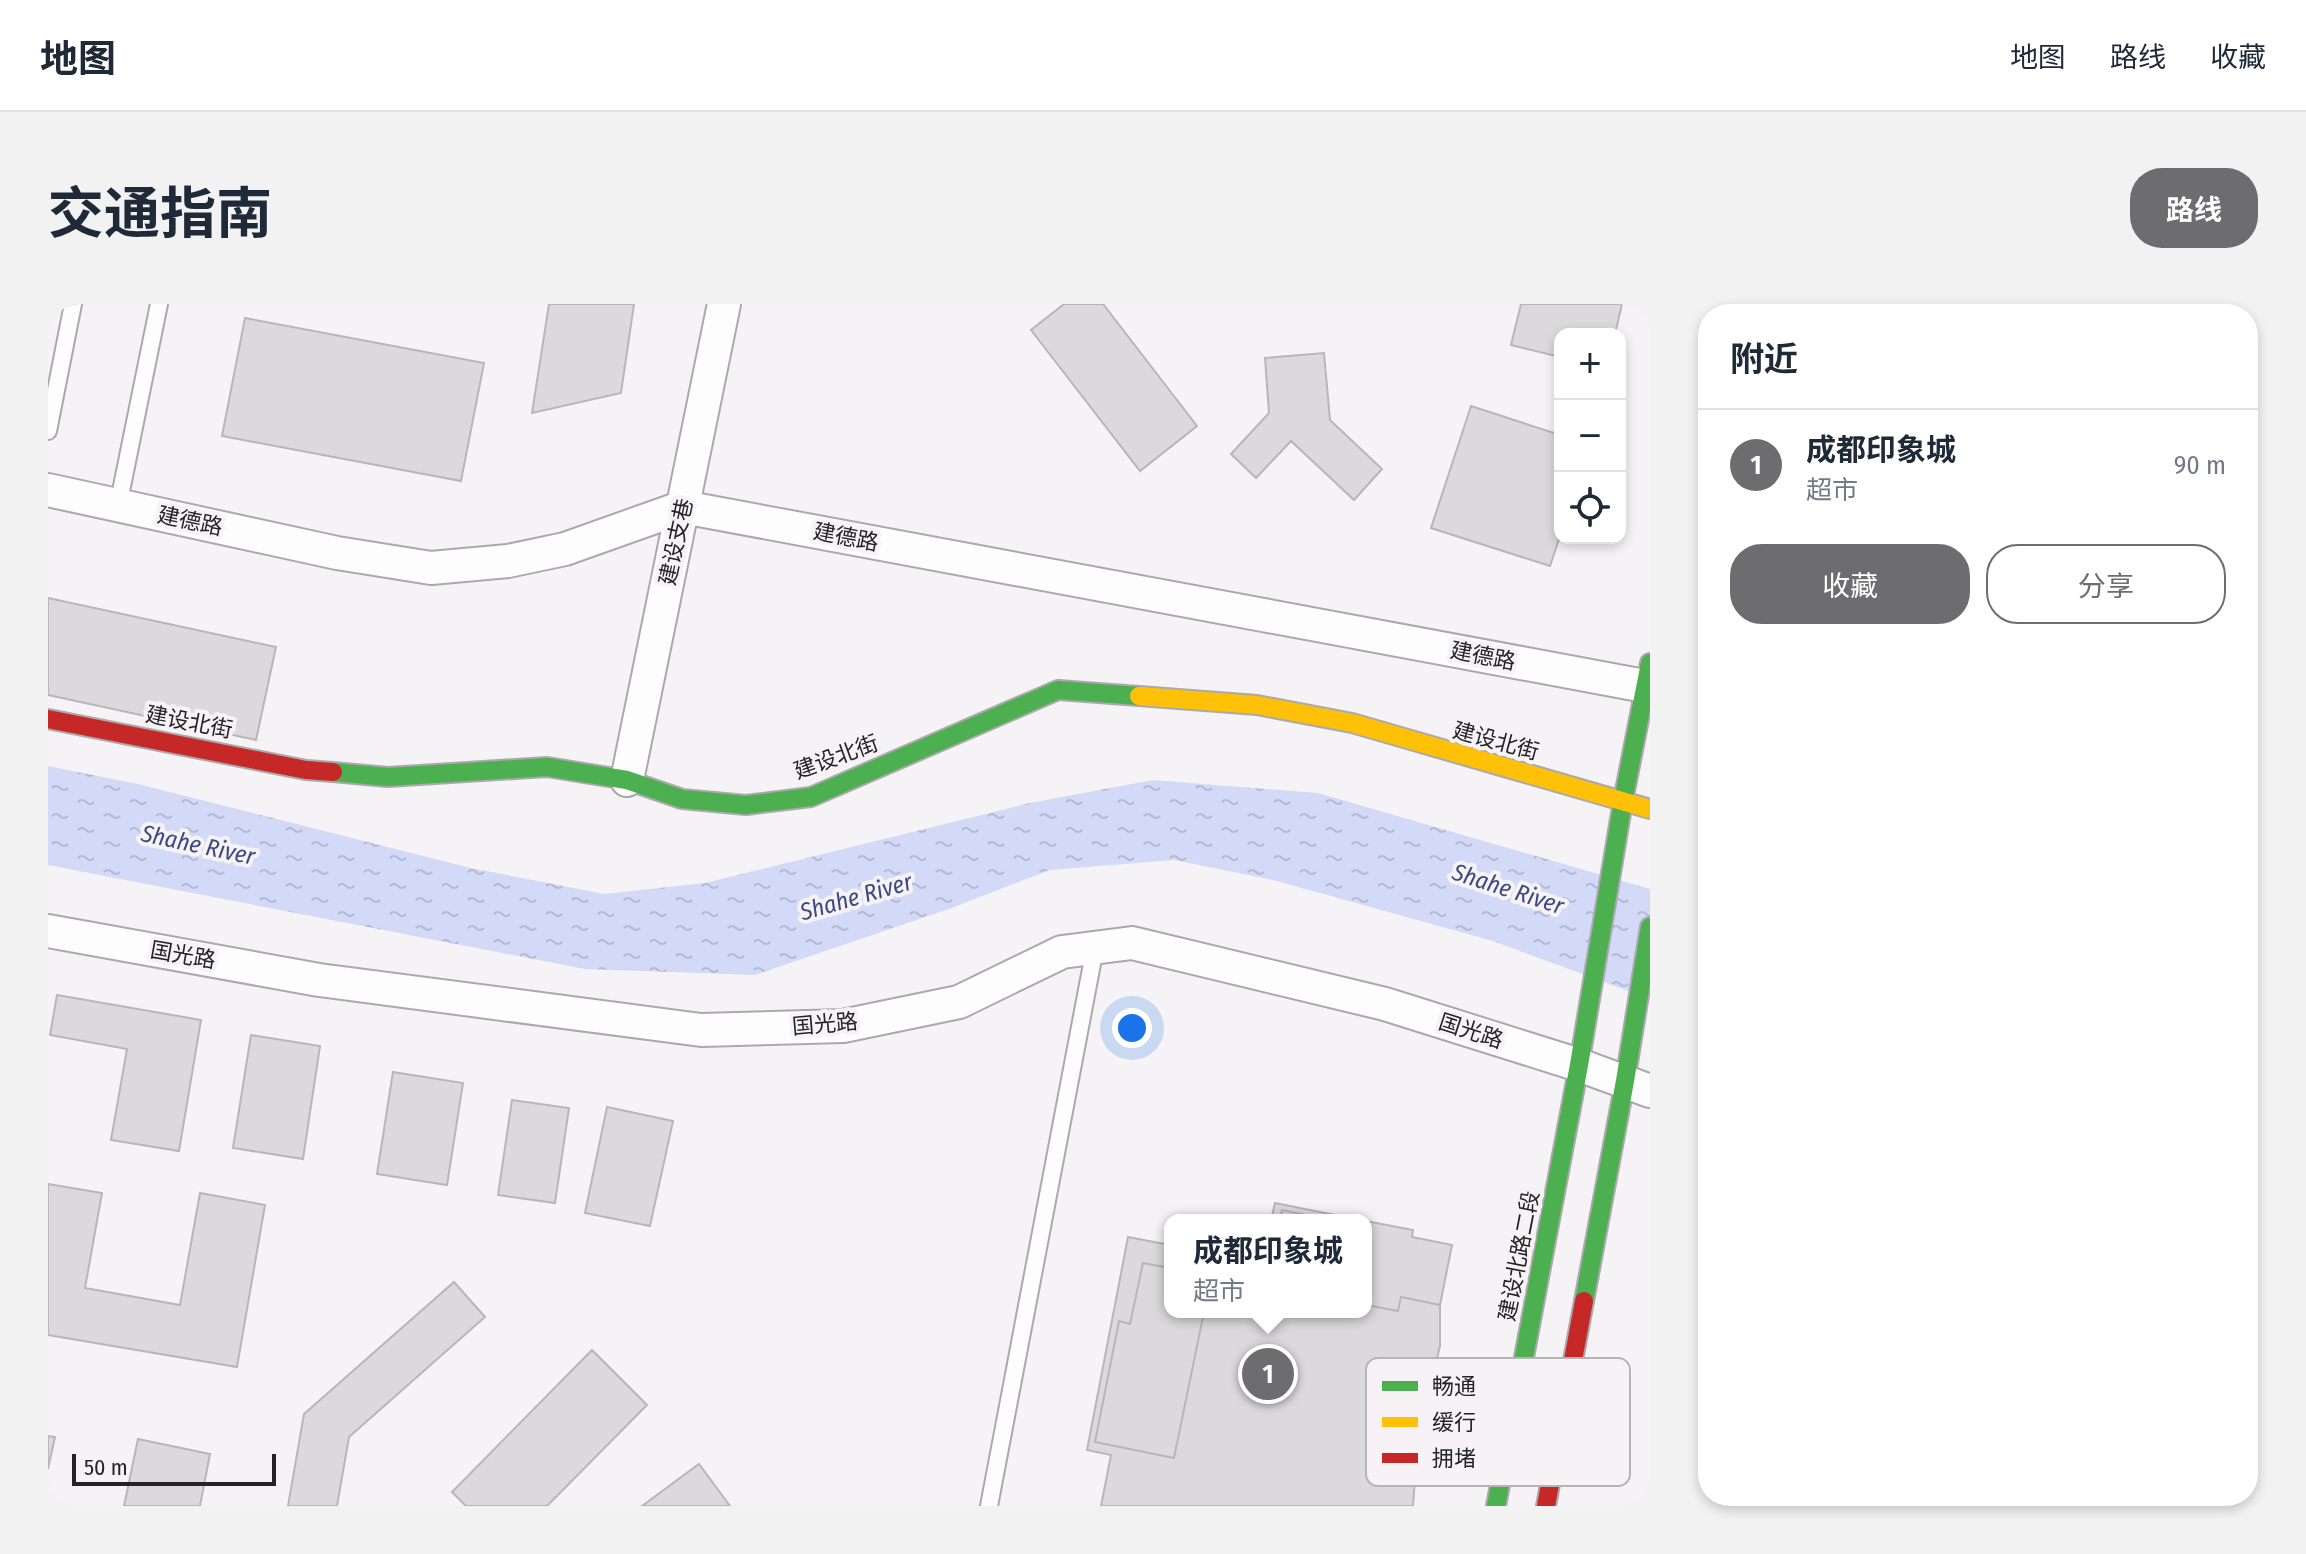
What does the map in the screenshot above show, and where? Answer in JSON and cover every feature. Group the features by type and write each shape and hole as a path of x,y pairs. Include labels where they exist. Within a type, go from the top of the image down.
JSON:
{"street":[{"name":"建设支巷","path":"627,780 724,304"},
{"name":"建德路","path":"48,490 337,553 431,568 508,561 565,549 683,507 1648,679"},
{"name":"建设北路二段","path":"1524,1358 1579,1065 1623,801 1648,679"},
{"name":"建设北街","path":"48,719 306,770 388,777 547,767 627,780 682,799 746,805 811,797 1058,690 1257,705 1352,723 1650,809"},
{"path":"1578,1358 1638,1086 1634,1027 1650,927"},
{"name":"国光路","path":"48,931 319,980 701,1030 843,1026 959,1002 1062,952 1132,943 1385,1004 1638,1086"},
{"name":"建设北路二段","path":"1496,1506 1500,1486"},
{"path":"1546,1506 1550,1486"}],"lane":[{"path":"48,431 73,304"},
{"path":"118,506 159,304"},
{"path":"989,1506 1095,948"}],"water":[{"name":"Shahe River","path":"48,766 138,784 471,868 604,894 705,883 1030,803 1153,780 1318,793 1650,889 1650,999 1493,941 1273,880 1174,860 1050,870 946,910 755,975 585,969 48,865"}],"building":[{"path":"549,304 634,304 621,393 532,413"},
{"path":"1064,304 1103,304 1197,426 1140,471 1031,330"},
{"path":"1521,304 1622,304 1616,328 1554,328 1554,356 1511,345"},
{"path":"245,318 484,363 461,481 222,436"},
{"path":"1324,353 1330,420 1382,469 1354,500 1291,441 1256,478 1231,454 1269,413 1265,358"},
{"path":"1471,406 1554,433 1554,544 1557,544 1550,566 1431,528"},
{"path":"48,598 276,647 256,740 48,695"},
{"path":"57,995 201,1020 179,1151 111,1140 127,1049 50,1035"},
{"path":"251,1035 320,1046 303,1159 233,1148"},
{"path":"393,1072 463,1083 447,1185 377,1174"},
{"path":"512,1100 569,1108 555,1203 498,1195"},
{"path":"607,1107 673,1121 650,1226 585,1213"},
{"path":"48,1184 102,1193 85,1288 180,1305 200,1193 265,1205 237,1367 48,1335"},
{"path":"1275,1203 1330,1214 1272,1214"},
{"path":"1372,1222 1413,1230 1412,1237 1452,1245 1440,1305 1437,1358 1366,1358 1366,1486 1415,1486 1413,1506 1101,1506 1111,1455 1087,1450 1128,1237 1164,1244 1164,1318 1372,1318"},
{"path":"1372,1222 1413,1230 1412,1237 1452,1245 1440,1305 1401,1297 1398,1311 1372,1306"},
{"path":"1143,1263 1164,1267 1164,1318 1203,1318 1174,1458 1095,1442 1119,1321 1130,1324"},
{"path":"454,1282 485,1317 349,1437 337,1506 288,1506 304,1414"},
{"path":"592,1350 647,1405 547,1506 466,1506 452,1492"},
{"path":"48,1436 55,1437 48,1469"},
{"path":"138,1439 210,1454 200,1506 124,1506"},
{"path":"699,1464 730,1506 642,1506"}],"traffic: fast":[{"path":"1524,1358 1650,663"},
{"path":"333,772 388,777 547,767 627,780 682,799 746,805 811,797 1058,690 1139,696"},
{"path":"1584,1301 1650,927"},
{"path":"1496,1506 1500,1486"}],"traffic: slow":[{"path":"1139,696 1257,705 1352,723 1650,809"}],"traffic: jam":[{"path":"48,719 306,770 333,772"},
{"path":"1573,1358 1584,1301"},
{"path":"1546,1506 1550,1486"}],"place":[{"name":"成都印象城","path":"1268,1374"}]}
